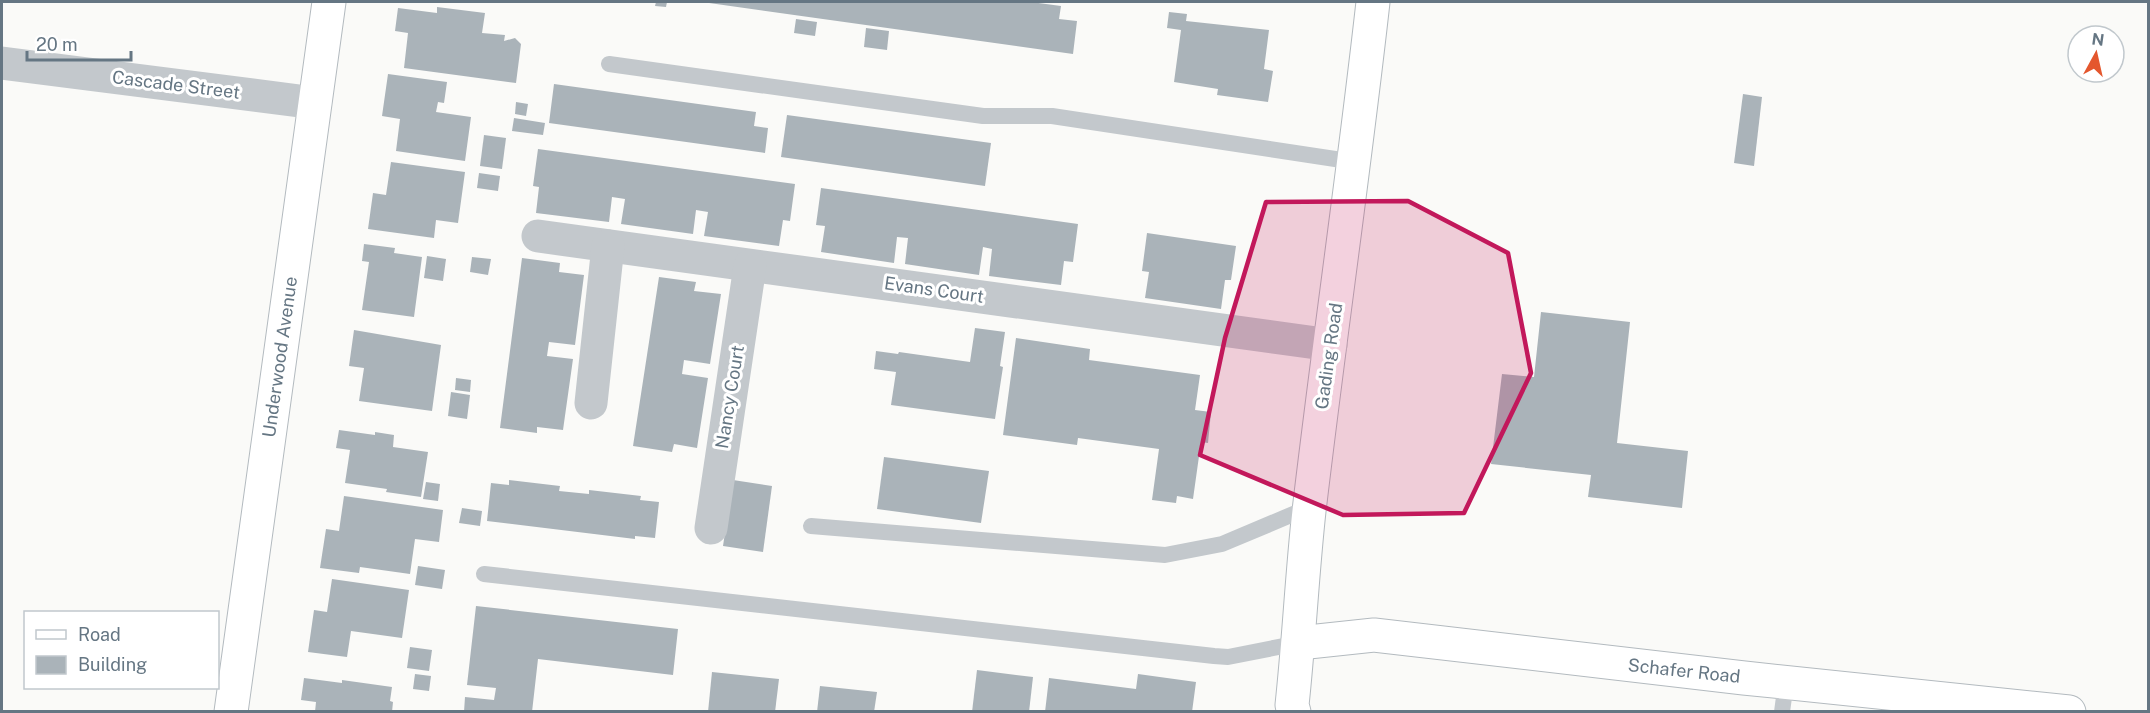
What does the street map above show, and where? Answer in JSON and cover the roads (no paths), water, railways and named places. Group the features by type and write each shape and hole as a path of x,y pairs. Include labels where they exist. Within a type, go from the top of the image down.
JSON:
{"street":[{"name":"Underwood Avenue","path":"231,711 329,2"},
{"name":"Gading Road","path":"1292,709 1299,644 1302,574 1355,162 1373,2"},
{"name":"Cascade Street","path":"2,63 315,103"},
{"name":"Evans Court","path":"538,236 1331,345"},
{"path":"591,403 609,246"},
{"name":"Nancy Court","path":"711,528 750,266"},
{"name":"Schafer Road","path":"1299,644 1374,635 1784,697 2069,711"}],"lane":[{"path":"609,64 982,116 1052,116 1355,162"},
{"path":"811,526 1166,555 1222,544 1310,507"},
{"path":"484,574 1214,656 1228,657 1299,644"}]}
